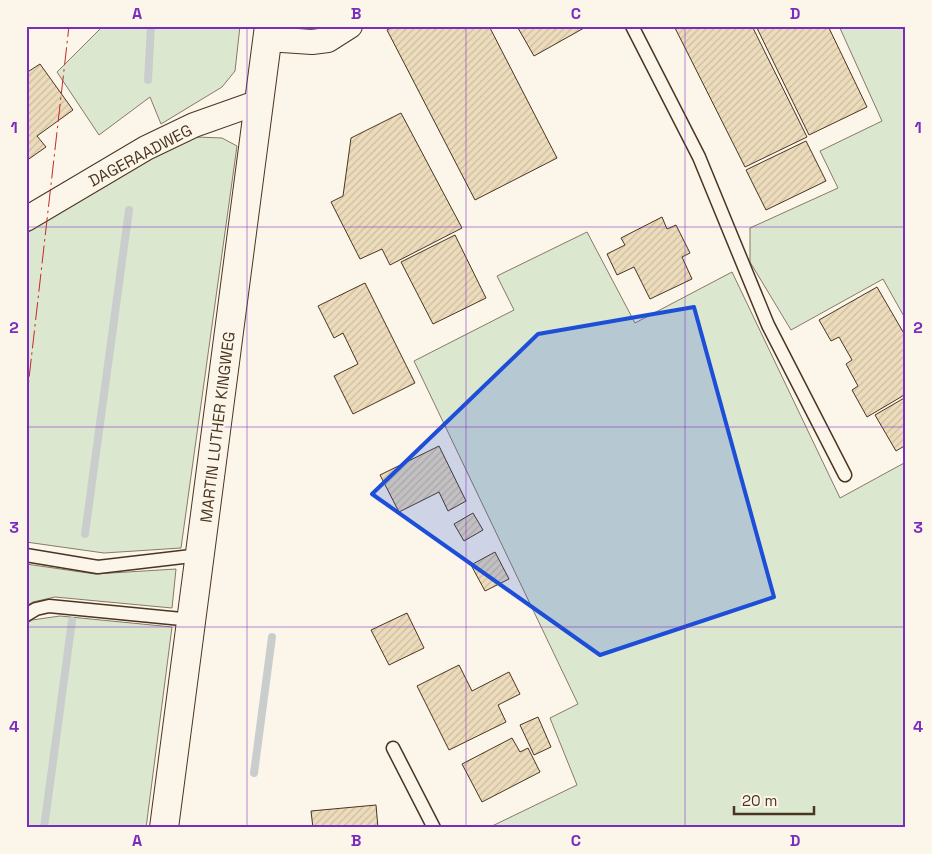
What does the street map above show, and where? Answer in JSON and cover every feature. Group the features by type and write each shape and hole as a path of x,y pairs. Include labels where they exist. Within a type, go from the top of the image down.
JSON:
{"main road":[{"name":"MARTIN LUTHER KINGWEG","path":"164,828 268,32"}],"street":[{"path":"268,32 312,42 328,40 350,26"},
{"name":"DAGERAADWEG","path":"26,219 146,148 194,125 259,102"}],"lane":[{"path":"632,26 699,156 768,325 845,474"},
{"path":"26,555 98,567 200,555"},
{"path":"26,615 36,609 49,606 192,620"},
{"path":"393,748 434,828"}],"highlighted area":[{"path":"694,307 774,597 600,655 372,494 538,334"}],"green space":[{"path":"103,26 240,26 235,71 222,87 161,124 150,97 99,135 57,72"},
{"path":"839,26 906,26 906,320 883,279 791,330 750,262 750,228 838,188 820,151 882,121"},
{"path":"196,137 222,138 237,146 181,548 104,553 26,542 26,233 161,151"},
{"path":"587,232 635,323 732,272 840,498 906,462 906,828 488,828 577,785 550,718 578,704 414,361 514,310 497,276"},
{"path":"26,564 95,574 176,569 172,608 55,597 33,602 26,606"},
{"path":"60,616 172,627 146,828 26,828 26,624 32,620"}],"building":[{"path":"394,26 489,26 557,158 475,200 387,30"},
{"path":"522,26 583,26 584,28 534,56 518,28"},
{"path":"674,26 752,26 807,137 745,167"},
{"path":"756,26 828,26 867,107 809,135"},
{"path":"40,64 73,110 37,136 46,147 26,161 26,73"},
{"path":"401,113 462,228 390,265 382,249 360,259 331,202 343,196 351,138"},
{"path":"806,141 826,181 766,210 746,170"},
{"path":"662,217 667,229 676,225 690,253 682,257 692,279 650,299 634,267 617,275 607,254 625,245 621,238"},
{"path":"455,235 486,298 433,324 401,262"},
{"path":"365,283 415,383 353,414 334,376 358,364 343,333 334,338 318,306"},
{"path":"877,287 906,337 906,394 867,417 852,390 858,386 846,364 852,360 839,337 831,341 819,320"},
{"path":"906,397 906,445 896,451 875,415"},
{"path":"439,446 466,501 448,511 439,492 399,512 380,475"},
{"path":"473,513 483,530 464,541 454,524"},
{"path":"495,552 509,579 485,591 471,565"},
{"path":"407,613 424,648 389,665 371,630"},
{"path":"459,665 472,691 509,672 520,694 498,705 506,722 449,750 417,686"},
{"path":"538,717 551,747 534,755 520,725"},
{"path":"512,738 520,752 528,748 540,772 482,802 462,764"},
{"path":"376,805 378,828 313,828 311,811"}],"waterway":[{"path":"148,80 151,26"},
{"path":"85,534 129,210"},
{"path":"44,828 72,621"},
{"path":"254,773 272,637"}],"power":[{"path":"26,405 69,26"}]}
